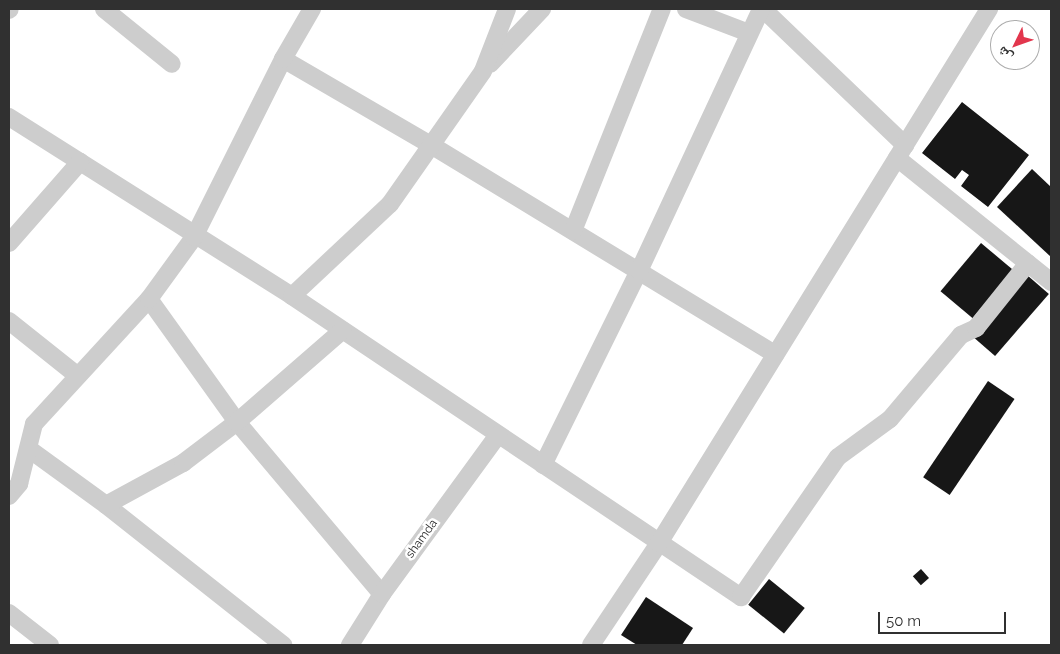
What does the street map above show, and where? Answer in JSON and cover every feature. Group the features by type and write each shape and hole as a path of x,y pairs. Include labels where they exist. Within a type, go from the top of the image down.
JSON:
{"street":[{"path":"104,9 172,64"},
{"path":"12,485 29,449 34,424 148,299 194,237 283,58 312,9"},
{"path":"483,71 508,9"},
{"path":"292,296 390,204 483,71 542,9"},
{"path":"573,231 662,9"},
{"path":"686,9 749,33"},
{"path":"544,465 639,271 749,33 762,9 901,151 1051,282"},
{"path":"591,645 659,543 989,9"},
{"path":"283,58 432,145 775,354"},
{"path":"9,117 194,237 292,296 740,597 838,457 890,419 960,335 976,328 1028,263"},
{"path":"9,243 80,162"},
{"path":"148,299 237,422 382,594"},
{"path":"9,321 78,376"},
{"path":"106,505 182,463 237,422 343,330"},
{"name":"shamda","path":"350,645 382,594 498,435"},
{"path":"29,449 106,505 283,645"},
{"path":"9,613 50,645"}],"building":[{"path":"962,102 1029,155 988,207 961,186 969,175 962,170 955,179 922,153"},
{"path":"1032,169 1051,187 1051,257 997,207"},
{"path":"981,243 1013,270 973,318 941,291"},
{"path":"1027,275 1049,294 995,356 973,337"},
{"path":"988,381 1015,399 950,495 923,477"},
{"path":"921,569 929,578 921,585 913,576"},
{"path":"769,579 805,608 784,634 748,605"},
{"path":"646,597 693,628 682,645 637,645 621,635"}]}
